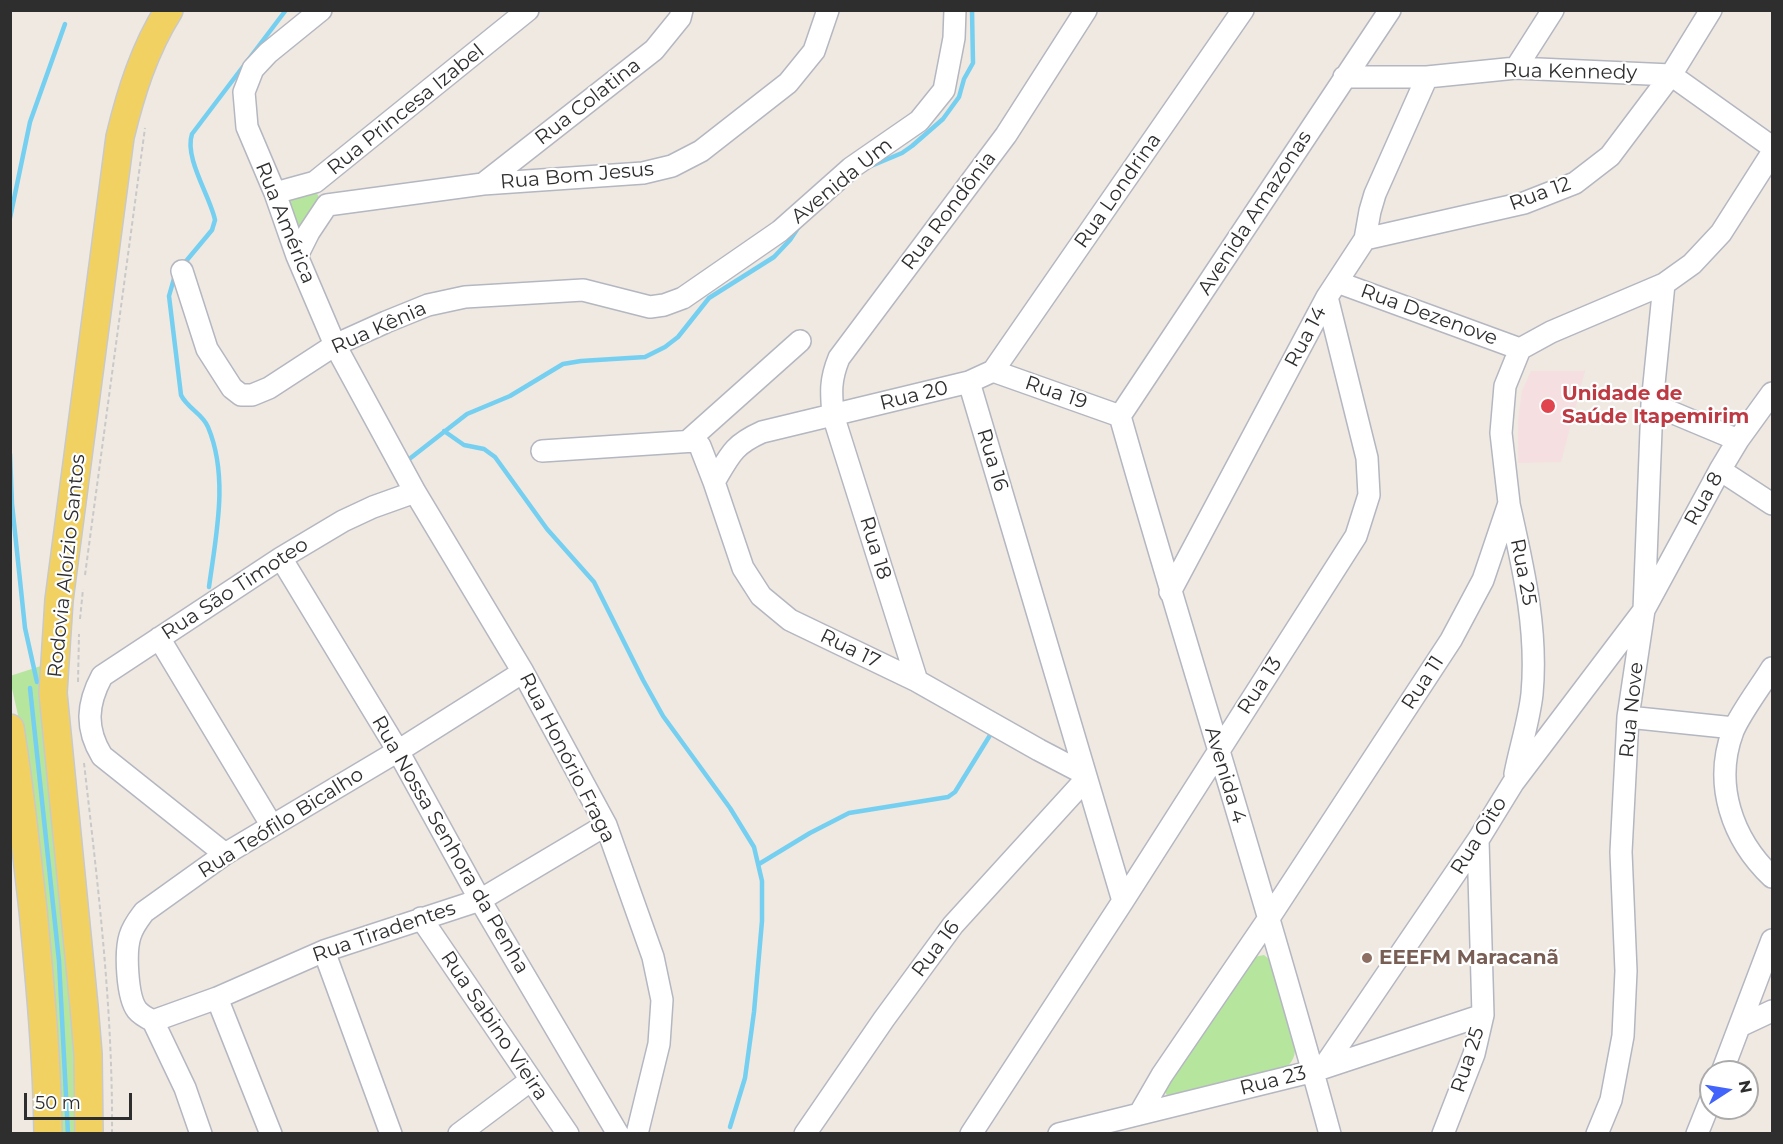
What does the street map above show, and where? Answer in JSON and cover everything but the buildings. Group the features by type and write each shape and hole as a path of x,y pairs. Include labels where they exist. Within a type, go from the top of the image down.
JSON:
{"main road":[{"name":"Rodovia Aloízio Santos","path":"89,1134 88,1053 54,703 56,644 120,137 130,95 141,64 169,10"},
{"path":"10,728 16,802 24,829 42,1007 48,1134"}],"street":[{"name":"Rua América","path":"321,10 309,17 267,53 253,69 244,92 247,127 275,193 297,256 335,345 393,452"},
{"name":"Rua Princesa Izabel","path":"275,193 315,183 528,10"},
{"name":"Rua Colatina","path":"483,184 654,50 680,18 682,10"},
{"name":"Rua Bom Jesus","path":"327,205 483,184 643,173 672,166 701,151 788,83 814,51 828,10"},
{"name":"Avenida Um","path":"664,305 683,298 780,231 851,168 919,121 944,90 954,38 955,10"},
{"name":"Rua Rondônia","path":"833,415 832,375 839,358 1006,135 1086,10"},
{"name":"Rua Londrina","path":"993,371 1243,10"},
{"name":"Avenida Amazonas","path":"1120,416 1390,10"},
{"path":"1516,68 1553,10"},
{"name":"Rua 12","path":"1365,239 1524,203 1575,183 1610,156 1671,75 1711,10"},
{"name":"Rua Kennedy","path":"1344,77 1427,77 1516,68 1671,75"},
{"path":"1671,75 1773,147"},
{"name":"Rua 14","path":"1170,592 1332,289 1365,239 1376,194 1427,77"},
{"path":"1520,349 1551,332 1664,284 1692,264 1721,233 1773,153"},
{"path":"297,256 309,232 327,205 315,183"},
{"name":"Rua Kênia","path":"182,271 207,349 232,388 241,395 252,395 269,388 335,345 386,322 428,305 465,297 583,290 650,307 664,305"},
{"name":"Rua Nove","path":"1597,1134 1611,1100 1623,1036 1626,971 1621,852 1628,717 1644,610 1652,404 1664,284"},
{"name":"Rua Dezenove","path":"1332,289 1520,349"},
{"name":"Rua 13","path":"971,1134 1356,536 1369,495 1367,458 1332,289"},
{"path":"542,451 695,443 800,341"},
{"name":"Rua 11","path":"1140,1113 1161,1075 1269,918 1451,639 1483,580 1509,503 1501,433 1506,386 1520,349"},
{"name":"Rua 20","path":"714,482 732,451 745,440 762,432 969,382 993,371"},
{"name":"Rua 19","path":"993,371 1120,416"},
{"name":"Rua 16","path":"969,382 1123,901"},
{"name":"Rua 8","path":"1644,610 1720,470 1738,440 1773,393"},
{"path":"1652,404 1738,440"},
{"name":"Rua 18","path":"833,415 917,681"},
{"name":"Avenida 4","path":"1120,416 1170,592 1269,918 1318,1070 1330,1134"},
{"name":"Rua 17","path":"695,443 714,482 743,568 761,596 790,620 917,681 1086,776"},
{"name":"Rua Honório Fraga","path":"393,452 523,672 606,825 653,957 662,1000 659,1044 637,1134"},
{"path":"1720,470 1773,504"},
{"name":"Rua São Timoteo","path":"225,854 102,756 94,743 90,720 92,696 102,676 281,558 411,483"},
{"name":"Rua 25","path":"1509,503 1534,633 1532,695 1513,783"},
{"name":"Rua Nossa Senhora da Penha","path":"281,558 398,751 480,900 618,1134"},
{"name":"Rua Oito","path":"1318,1070 1478,840 1513,783 1644,610"},
{"path":"159,638 272,826"},
{"path":"1773,668 1734,728 1726,756 1726,794 1738,835 1763,868 1773,877"},
{"name":"Rua Teófilo Bicalho","path":"201,1134 185,1088 153,1022 136,1009 131,990 127,954 135,924 144,912 225,854 398,751 523,672"},
{"path":"1628,717 1734,728"},
{"name":"Rua 16","path":"805,1134 884,1019 953,925 1086,776"},
{"name":"Rua Tiradentes","path":"153,1022 217,998 324,951 480,900 606,825"},
{"name":"Rua 25","path":"1443,1134 1474,1054 1483,1015 1478,840"},
{"name":"Rua Sabino Vieira","path":"421,918 568,1134"},
{"path":"1727,1060 1773,940"},
{"path":"324,951 391,1134"},
{"path":"217,998 271,1134"},
{"path":"1740,1026 1773,1011"},
{"name":"Rua 23","path":"1059,1134 1318,1070 1483,1015"},
{"path":"459,1134 531,1080"},
{"path":"1697,1134 1703,1120"}],"path":[{"path":"80,619 146,121"},
{"path":"78,686 79,629"},
{"path":"83,755 106,974 112,1134"}],"shaded area":[{"name":"Unidade de Saúde Itapemirim","path":"1531,371 1585,371 1561,462 1518,463 1518,420 1522,391"}],"green space":[{"path":"312,189 318,195 321,206 303,233 291,210 289,197"},
{"path":"44,665 68,921 79,1133 55,1133 22,733 10,676"},
{"path":"1264,955 1270,960 1295,1044 1291,1062 1283,1070 1169,1097 1164,1088 1254,957"}],"waterway":[{"path":"182,266 212,230 215,220 194,165 190,144 192,134 286,10"},
{"path":"871,166 902,153 912,146 943,119 959,97 964,79 973,63 972,10"},
{"path":"10,218 30,122 65,24"},
{"path":"408,460 467,414 510,396 563,364 645,357 665,347 678,337 709,298 774,257 800,225"},
{"path":"175,275 169,296 181,395 206,422 218,466 219,506 209,587"},
{"path":"444,431 464,445 484,449 495,457 547,529 594,582 663,716 730,808 754,847 762,881 762,921 754,1012 745,1078 730,1127"},
{"path":"10,454 12,504 25,628 37,682"},
{"path":"30,688 59,961 68,1134"},
{"path":"759,864 810,833 849,813 948,797 955,792 992,732"}],"place":[{"name":"Unidade de Saúde Itapemirim","path":"1548,406"},
{"name":"EEEFM Maracanã","path":"1367,958"}]}
